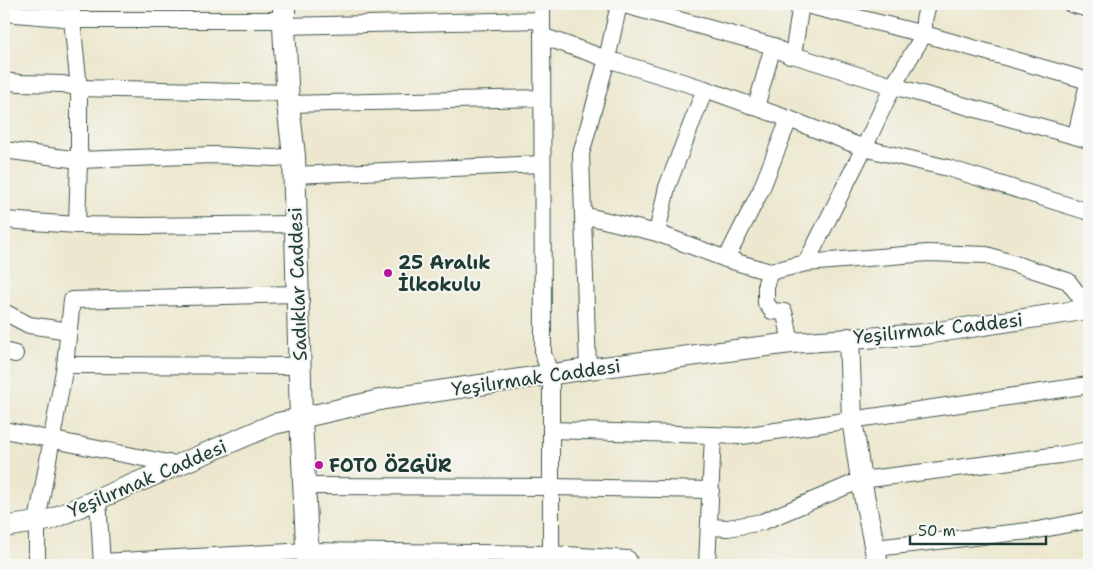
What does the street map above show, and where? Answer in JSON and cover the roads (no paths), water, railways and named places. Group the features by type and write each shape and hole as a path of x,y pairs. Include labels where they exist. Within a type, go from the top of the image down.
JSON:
{"main road":[{"name":"Sadıklar Caddesi","path":"284,16 288,99 294,166 299,366 308,558"}],"street":[{"path":"588,370 581,154 620,4 773,46 790,56 793,55 893,86 1083,137 1089,81 924,34 801,4 793,55"},
{"path":"806,262 893,86 924,34 924,20 928,4"},
{"path":"1071,4 1089,9"},
{"path":"72,12 79,88 77,225"},
{"path":"4,13 72,12 542,20 607,59 705,89 864,148 948,168 1089,212"},
{"path":"542,20 543,354 551,375 551,560"},
{"path":"756,107 773,46"},
{"path":"4,81 63,84 79,88 288,99 542,98"},
{"path":"657,233 667,187 705,89"},
{"path":"726,259 761,190 789,119"},
{"path":"4,150 79,160 213,155 275,158 294,166 542,164"},
{"path":"583,214 657,233 726,259 770,272 806,262 928,253 987,255 1068,281 1089,309"},
{"path":"4,220 77,225 141,226 295,224"},
{"path":"770,272 766,283 766,303 772,311 784,312 791,343"},
{"path":"37,565 37,522 65,365 72,300 297,294"},
{"name":"Yeşilırmak Caddesi","path":"4,527 49,520 274,424 384,398 791,343 925,334 1089,309"},
{"path":"4,312 29,325 69,330"},
{"path":"849,338 852,419 877,557 1089,520"},
{"path":"65,365 299,366"},
{"path":"551,430 742,436 1089,384"},
{"path":"4,430 178,465"},
{"path":"707,565 710,527 712,435"},
{"path":"710,527 728,528 762,522 862,480 1089,450"},
{"path":"304,486 711,490"},
{"path":"98,499 101,564 308,558 628,559 627,565"}],"place":[{"name":"25 Aralık İlkokulu","path":"388,273"},
{"name":"FOTO ÖZGÜR","path":"319,465"}]}
